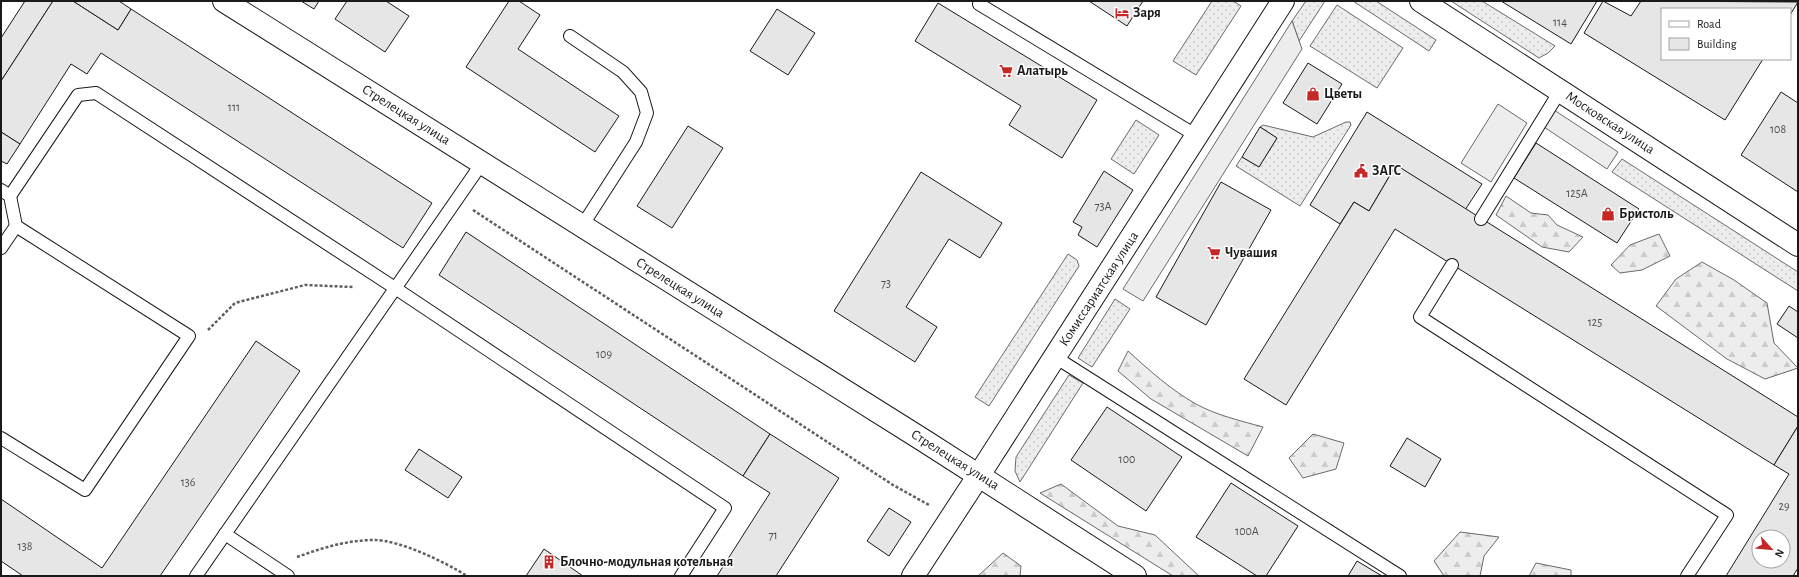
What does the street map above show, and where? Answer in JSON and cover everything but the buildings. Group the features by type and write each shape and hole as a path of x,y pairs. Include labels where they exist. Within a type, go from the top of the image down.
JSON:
{"street":[{"name":"Стрелецкая улица","path":"224,1 979,475 1135,576"},
{"name":"Комиссариатская улица","path":"913,576 1283,1"},
{"name":"Московская улица","path":"1421,1 1798,245"}],"lane":[{"path":"979,4 1197,136"},
{"path":"570,36 623,72 641,92 646,113 636,142 582,226"},
{"path":"1481,219 1560,91"},
{"path":"1,438 85,490 190,336 16,226 6,193 78,95 96,94 395,288 725,508 681,576"},
{"path":"196,576 482,163"},
{"path":"1,248 16,226"},
{"path":"1452,265 1420,317 1727,515 1687,576"},
{"path":"1055,356 1400,576"},
{"path":"224,534 288,576"}],"path":[{"path":"456,199 893,485 950,517"},
{"path":"205,333 235,303 305,285 357,287"},
{"path":"272,565 335,544 375,540 410,548 467,576"}],"green space":[{"path":"1212,1 1233,1 1241,6 1196,75 1173,61"},
{"path":"1306,1 1325,1 1299,41 1292,21"},
{"path":"1353,1 1376,1 1436,40 1429,51"},
{"path":"1451,1 1482,1 1555,46 1548,53 1539,58"},
{"path":"1337,5 1403,48 1377,88 1310,46"},
{"path":"1136,120 1159,135 1134,174 1111,159"},
{"path":"1346,122 1350,122 1351,125 1300,206 1236,166 1242,157 1259,167 1277,138 1260,127 1263,125 1313,137"},
{"path":"1622,159 1798,272 1798,291 1612,172"},
{"path":"1506,196 1531,213 1548,215 1557,225 1583,237 1569,252 1542,247 1496,215"},
{"path":"1659,234 1670,256 1642,270 1620,273 1611,265 1630,245"},
{"path":"1068,254 1077,260 1079,266 989,406 975,397"},
{"path":"1702,262 1734,280 1767,303 1774,343 1798,368 1765,379 1727,359 1656,306 1676,279"},
{"path":"1115,299 1130,309 1092,367 1078,358"},
{"path":"1128,351 1169,386 1196,404 1220,415 1263,427 1248,456 1151,399 1118,371"},
{"path":"1069,375 1083,383 1020,482 1015,471 1016,457"},
{"path":"1313,434 1344,443 1336,469 1303,478 1289,458"},
{"path":"1061,484 1118,526 1155,535 1199,576 1173,576 1040,493"},
{"path":"1460,532 1499,537 1484,556 1480,576 1444,576 1434,561"},
{"path":"1003,553 1021,566 1020,576 978,576"},
{"path":"1536,563 1571,570 1571,576 1529,576"}],"shaded area":[{"path":"1292,21 1302,49 1143,301 1123,289"},
{"path":"1498,104 1527,123 1491,182 1461,163"},
{"path":"1554,110 1618,152 1607,169 1544,127"}],"place":[{"name":"Заря","path":"1122,13"},
{"name":"Алатырь","path":"1006,71"},
{"name":"Цветы","path":"1313,94"},
{"name":"ЗАГС","path":"1361,171"},
{"name":"Бристоль","path":"1608,214"},
{"name":"Чувашия","path":"1214,253"},
{"name":"Блочно-модульная котельная","path":"549,562"}]}
